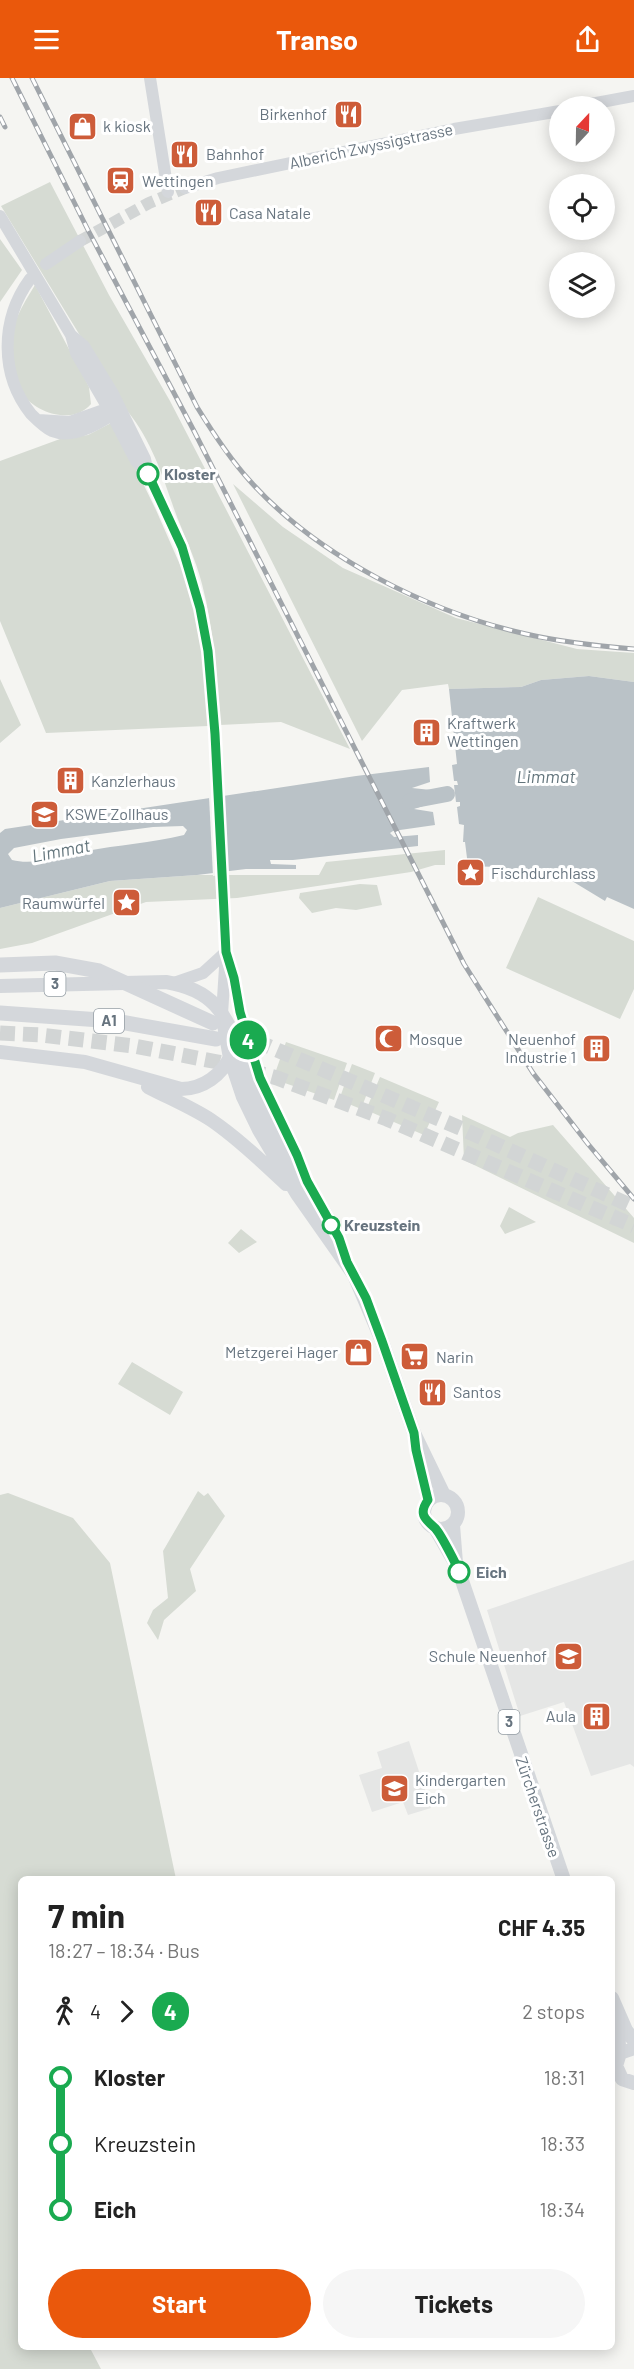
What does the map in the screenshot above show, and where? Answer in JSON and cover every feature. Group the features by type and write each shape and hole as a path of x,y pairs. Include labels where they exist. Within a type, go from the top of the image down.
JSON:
{"highway":[{"path":"0,965 55,963 99,971 218,1019"},
{"name":"A1","path":"0,1013 115,1021 216,1039"}],"main road":[{"path":"150,78 168,192"},
{"path":"615,100 634,96"},
{"name":"Alberich Zwyssigstrasse","path":"184,188 218,178 432,133 549,113"},
{"path":"0,216 71,335 76,353 98,392 114,411 145,459 148,474 182,547 200,608 208,651 215,734 226,952 218,1019 251,1114 297,1194"},
{"path":"46,264 80,241"},
{"path":"30,279 12,303 6,318 0,349 3,367 12,393 24,408 52,431 81,431 100,424 114,411"},
{"path":"71,335 84,346 114,411 120,432 136,461 148,474"},
{"path":"85,418 98,392"},
{"path":"38,420 70,422 101,411 114,411"},
{"path":"100,424 120,432"},
{"path":"174,983 203,973 226,952"},
{"name":"3","path":"226,952 234,978 240,1012 260,1078 307,1181"},
{"name":"3","path":"0,986 174,983 204,996 236,1042 254,1094 267,1120 291,1160 307,1181 339,1238 347,1262 366,1298 414,1433 444,1494"},
{"name":"3","path":"0,1052 70,1059 170,1087 189,1089 201,1085 218,1074 230,1058 240,1025 240,1012"},
{"name":"3","path":"120,1073 209,1119 254,1154 297,1194 347,1262"},
{"name":"3","path":"414,1433 428,1500"},
{"path":"444,1494 452,1498 458,1506 458,1516 453,1524 444,1529 435,1528 424,1516 424,1507 435,1495 444,1494"},
{"name":"Zürcherstrasse","path":"453,1524 456,1563"},
{"name":"Zürcherstrasse","path":"435,1528 456,1563 563,1876"},
{"path":"615,2005 626,2030 634,2041"},
{"path":"615,2028 621,2053"},
{"path":"631,2086 616,2070 616,2061 621,2053 634,2048"}],"shaded area":[{"path":"50,182 109,295 170,401 350,749 281,722 220,725 212,636 202,584 158,464 140,428 123,406 1,206"},
{"path":"0,239 22,270 0,302"},
{"path":"35,285 89,387 91,404 83,411 64,415 43,410 26,398 15,377 10,354 11,336 21,309"},
{"path":"113,422 156,510 188,583 207,661 208,726 46,733 0,621 0,461 60,439 88,435"},
{"path":"233,484 283,527 343,568 456,618 577,649 634,653 634,682 589,676 541,680 521,687 449,689 448,684 402,690 362,741"},
{"path":"0,679 21,725 0,743"},
{"path":"445,850 445,865 237,898 146,902 32,943 0,949 0,908 110,881 197,875 319,875 326,862"},
{"path":"360,884 377,885 382,905 356,910 336,908 312,913 299,898 300,893"},
{"path":"538,897 634,941 634,989 620,1019 506,968"},
{"path":"286,1042 347,1063 334,1100 273,1079"},
{"path":"352,1064 375,1073 361,1109 339,1100"},
{"path":"380,1077 439,1102 424,1135 366,1110"},
{"path":"462,1115 510,1137 553,1125 634,1218 634,1243 464,1160"},
{"path":"509,1207 536,1222 505,1234 500,1226"},
{"path":"241,1229 257,1242 239,1253 228,1243"},
{"path":"132,1362 183,1392 170,1415 118,1384"},
{"path":"198,1491 204,1496 208,1493 225,1516 190,1569 196,1591 164,1620 158,1640 147,1623 153,1610 168,1598 163,1551"},
{"path":"8,1493 73,1518 110,1563 175,1876 18,1876 18,2350 91,2350 101,2369 0,2369 0,1495"},
{"name":"Schule Neuenhof","path":"634,1560 634,1767 630,1764 591,1776 564,1702 520,1716 487,1610"},
{"name":"Kindergarten Eich","path":"409,1741 431,1808 408,1815 403,1802 372,1812 359,1775 382,1768 377,1752"}],"water":[{"name":"Limmat","path":"589,676 634,682 634,909 607,897 605,901 567,878 499,875 498,867 468,866 465,842 463,842 464,825 459,824 457,807 460,806 460,802 456,802 454,785 458,785 457,781 454,781 452,765 457,764 449,689 521,687 541,680"},
{"name":"Limmat","path":"429,767 430,782 412,788 431,790 432,803 414,809 433,812 435,825 390,833 394,837 418,835 418,846 293,860 270,860 271,864 296,865 296,869 246,869 110,881 0,908 0,833 5,829","holes":["183,826 187,830 184,835 172,838 86,851 39,861 12,860 8,854 14,848 61,839 153,827"]}],"pier":[{"path":"224,793 228,874 213,876 209,796"}],"waterway":[{"name":"Limmat","path":"410,801 447,794"}],"tunnel":[{"path":"80,241 149,203 185,188"},
{"path":"235,1032 467,1131 634,1207"},
{"path":"0,1033 41,1035 134,1046 218,1062 277,1078 387,1119 634,1226"}],"railway":[{"path":"12,78 464,964 533,1073 634,1199"},
{"path":"32,78 197,407 235,463 277,508 341,557 413,596 489,624 526,634 634,649"},
{"path":"0,117 5,127"}],"bus line":[{"name":"4","path":"148,474 182,547 200,608 208,651 215,734 226,952 250,1049 260,1078 307,1181 339,1238 347,1262 366,1298 414,1433 428,1500 423,1511 425,1520 435,1528 459,1572"}],"place":[{"name":"Birkenhof","path":"348,114"},
{"name":"k kiosk","path":"82,126"},
{"name":"Bahnhof","path":"185,154"},
{"name":"Wettingen","path":"121,181"},
{"name":"Casa Natale","path":"208,213"},
{"name":"Kloster","path":"148,474"},
{"name":"Kraftwerk Wettingen","path":"426,732"},
{"name":"Kanzlerhaus","path":"70,781"},
{"name":"KSWE Zollhaus","path":"44,814"},
{"name":"Fischdurchlass","path":"470,873"},
{"name":"Raumwürfel","path":"126,903"},
{"name":"Mosque","path":"388,1039"},
{"name":"Neuenhof Industrie 1","path":"597,1048"},
{"name":"Kreuzstein","path":"331,1225"},
{"name":"Metzgerei Hager","path":"359,1352"},
{"name":"Narin","path":"415,1357"},
{"name":"Santos","path":"432,1392"},
{"name":"Eich","path":"459,1572"},
{"name":"Schule Neuenhof","path":"568,1656"},
{"name":"Aula","path":"597,1716"},
{"name":"Kindergarten Eich","path":"394,1789"}]}
